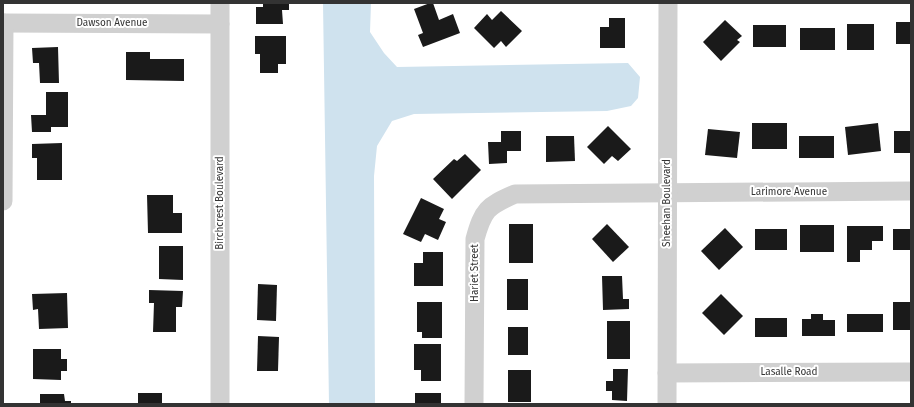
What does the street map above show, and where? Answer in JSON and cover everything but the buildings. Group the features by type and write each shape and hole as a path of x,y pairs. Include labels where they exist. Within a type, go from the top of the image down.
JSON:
{"street":[{"name":"Birchcrest Boulevard","path":"220,3 220,404"},
{"name":"Sheehan Boulevard","path":"667,404 668,3"},
{"name":"Dawson Avenue","path":"3,22 220,24"},
{"path":"3,22 3,201"},
{"name":"Larimore Avenue","path":"667,192 911,191"},
{"name":"Hariet Street","path":"474,404 475,239 480,219 494,203 515,194 667,192"},
{"name":"Lasalle Road","path":"667,373 911,372"}],"water":[{"path":"323,3 371,3 370,32 384,53 397,67 628,63 640,77 638,98 631,106 607,111 414,114 392,121 377,146 374,176 375,404 329,404"}]}
